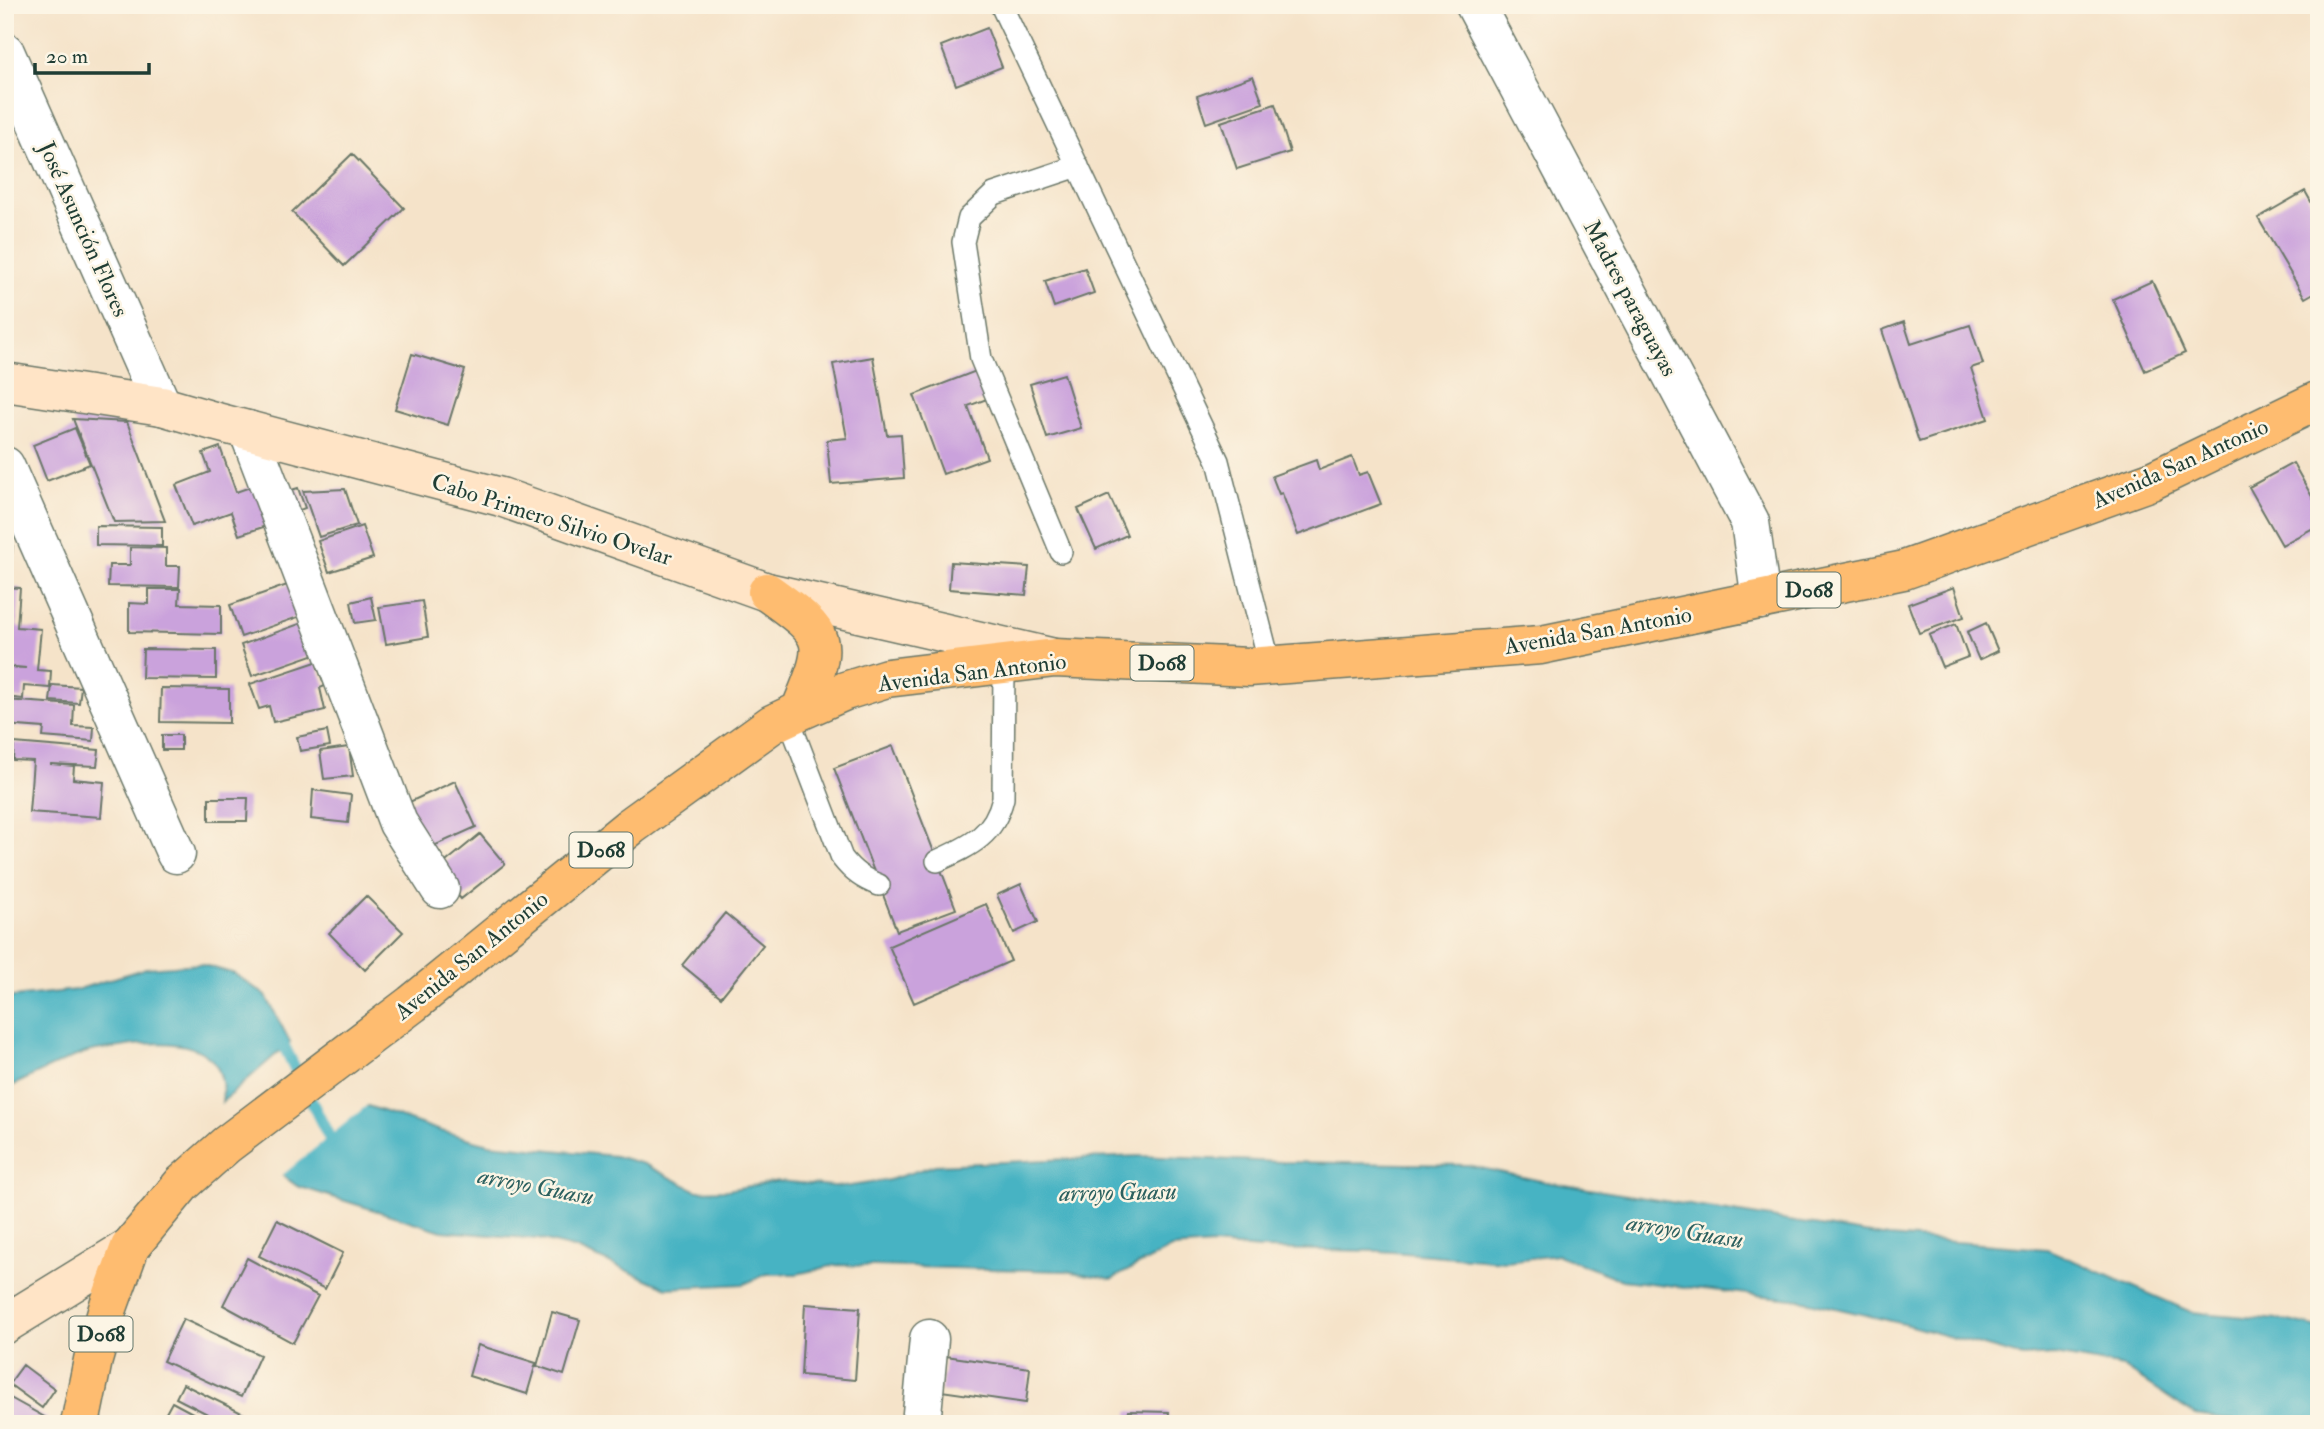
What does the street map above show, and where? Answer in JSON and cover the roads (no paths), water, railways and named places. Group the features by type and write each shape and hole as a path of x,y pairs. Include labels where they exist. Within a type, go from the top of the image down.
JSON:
{"main road":[{"name":"Cabo Primero Silvio Ovelar","path":"5,383 162,406 501,497 767,592 1055,658"},
{"name":"Avenida San Antonio","path":"80,1424 106,1316 130,1247 182,1185 226,1145 412,1004 631,826 772,724 845,691 887,678 1055,658 1249,667 1541,645 1761,600 1904,570 2151,481 2319,400"},
{"path":"767,592 804,618 820,644 817,669 794,714"},
{"path":"5,1325 130,1247"}],"street":[{"name":"Madres paraguayas","path":"1475,5 1750,522 1761,600"},
{"name":"José Asunción Flores","path":"5,52 162,406"},
{"path":"248,430 398,823 440,889"},
{"path":"5,466 176,854"},
{"path":"920,1424 929,1339"}],"lane":[{"path":"1001,5 1218,461 1270,665"},
{"path":"1061,552 981,359 963,242 969,218 994,194 1078,166"},
{"path":"937,861 969,846 987,832 999,815 1003,798 1004,665"},
{"path":"794,714 842,858 851,870 879,885"}],"water":[{"path":"200,964 235,974 266,996 290,1042 222,1102 222,1081 216,1066 206,1055 175,1044 139,1044 88,1052 5,1089 5,998 76,990 146,968"},
{"path":"359,1103 489,1144 615,1156 644,1164 697,1191 727,1190 778,1181 844,1187 889,1180 935,1165 1138,1156 1467,1165 1546,1182 1889,1237 2047,1249 2191,1312 2289,1321 2319,1328 2319,1424 2256,1424 2195,1415 2123,1367 2055,1355 2023,1357 1900,1323 1801,1300 1622,1280 1558,1255 1505,1261 1380,1251 1260,1249 1213,1245 1171,1248 1112,1279 1066,1271 836,1265 797,1274 767,1274 744,1284 667,1288 577,1249 538,1239 442,1231 297,1186 274,1169"}],"waterway":[{"name":"arroyo Guasu","path":"277,1032 333,1145"}]}
